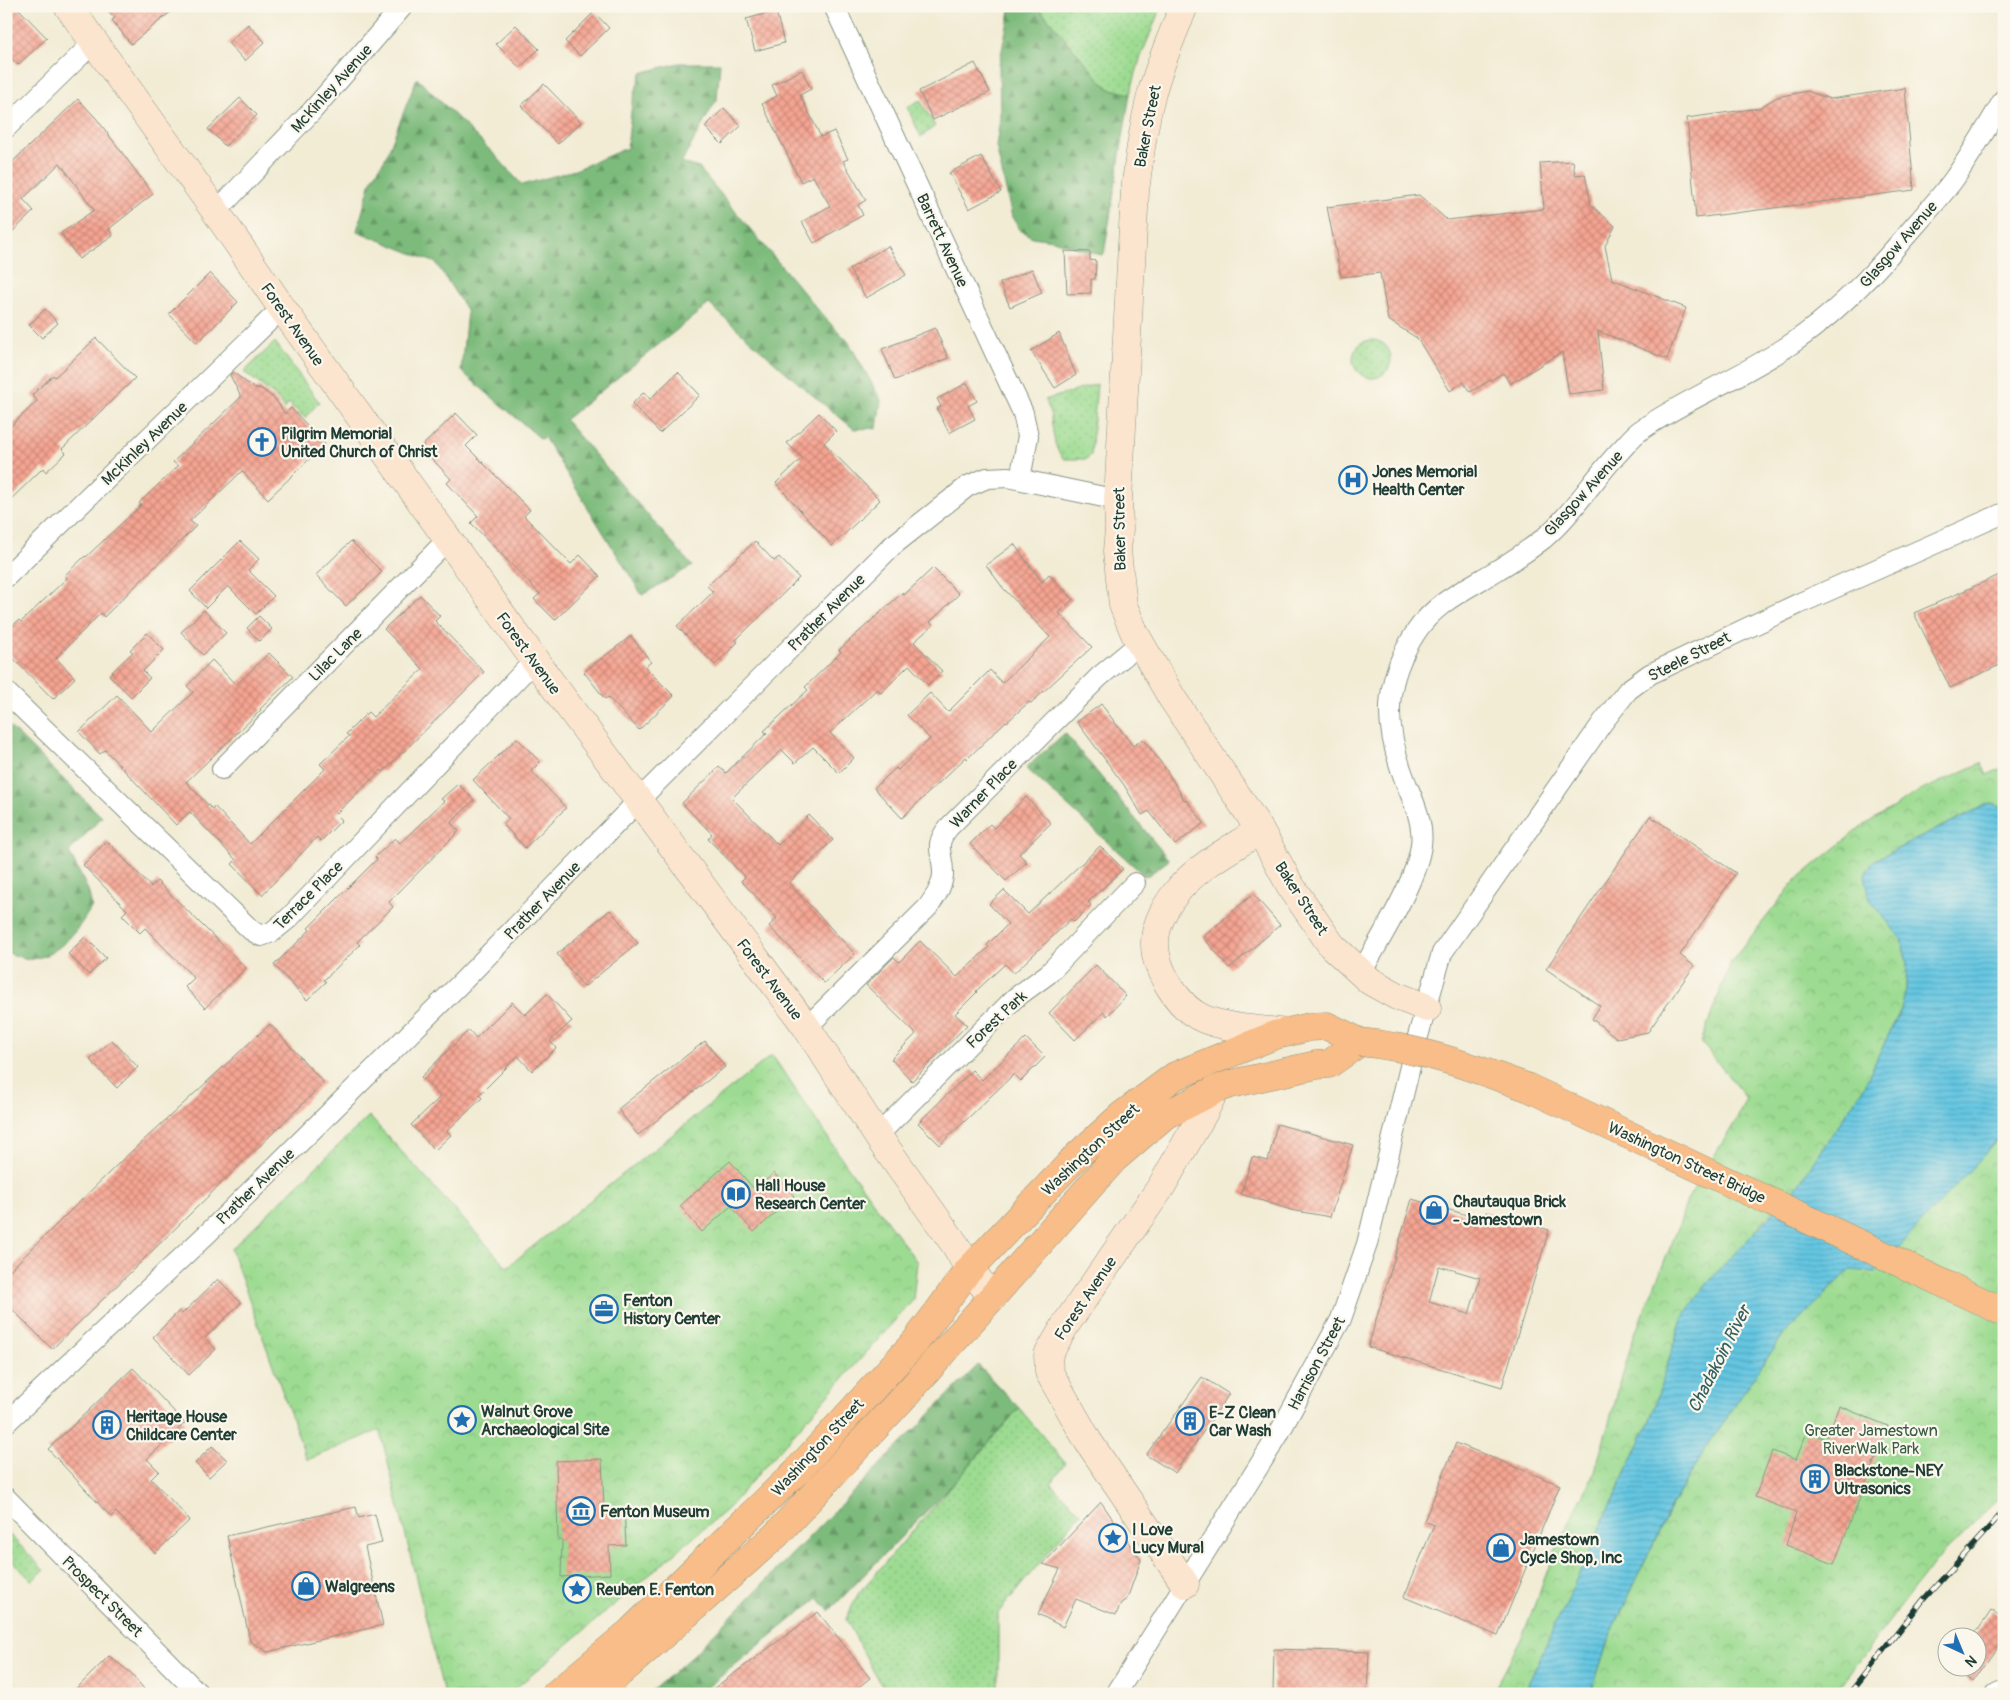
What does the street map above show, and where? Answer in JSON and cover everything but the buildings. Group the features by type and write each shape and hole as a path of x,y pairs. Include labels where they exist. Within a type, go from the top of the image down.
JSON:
{"highway":[{"name":"Washington Street","path":"556,1694 631,1631 796,1472 915,1342 969,1269 1078,1155 1121,1116 1175,1076 1275,1035 1310,1027 1327,1026 1360,1042 1329,1064 1316,1065 1231,1084 1214,1090 1164,1116 1114,1159 864,1441 776,1535 596,1694"},
{"name":"Washington Street Bridge","path":"1360,1042 1394,1046 1457,1061 1529,1088 2004,1312"}],"main road":[{"name":"Forest Avenue","path":"68,6 448,540 806,1028 878,1136 956,1246 969,1269 993,1297"},
{"name":"Baker Street","path":"1184,6 1163,56 1151,96 1135,191 1118,500 1119,529 1117,551 1123,605 1140,642 1172,698 1260,830 1290,885 1332,946 1370,981 1397,996 1429,1002"},
{"path":"1260,830 1197,873 1178,890 1162,916 1155,943 1167,984 1194,1014 1217,1023 1286,1033"},
{"name":"Forest Avenue","path":"1185,1584 1088,1441 1049,1372 1048,1355 1066,1324 1161,1187 1203,1114 1214,1090"}],"street":[{"name":"McKinley Avenue","path":"216,212 312,111 403,6"},
{"name":"Barrett Avenue","path":"834,6 1023,414 1028,436 1020,479"},
{"path":"6,128 94,42"},
{"name":"Glasgow Avenue","path":"1361,973 1408,885 1416,867 1421,844 1420,824 1392,739 1390,717 1390,695 1394,675 1417,630 1431,612 1453,595 1499,570 1531,548 1556,527 1598,474 1638,431 1795,342 1856,291 1953,180 2004,99"},
{"name":"McKinley Avenue","path":"6,577 282,308"},
{"name":"Prather Avenue","path":"6,1423 194,1247 297,1146 471,973 638,801 892,546 968,486 987,478 1008,477 1020,479 1118,500"},
{"name":"Steele Street","path":"1429,1002 1442,953 1603,722 1628,690 1650,674 1761,621 2004,513"},
{"name":"Lilac Lane","path":"222,769 448,540"},
{"name":"Warner Place","path":"806,1028 902,935 928,907 938,892 943,878 939,846 940,838 949,827 1099,677 1140,642"},
{"name":"Terrace Place","path":"6,692 251,930 261,936 272,932 289,918 535,660"},
{"name":"Forest Park","path":"878,1136 1014,998 1038,982 1058,964 1135,883"},
{"name":"Harrison Street","path":"1116,1694 1277,1437 1341,1318 1366,1244 1414,1050 1429,1002"},
{"name":"Prospect Street","path":"6,1498 199,1694"},
{"path":"1996,1693 2004,1690"}],"green space":[{"path":"1011,6 1037,6 1101,81 1110,89 1130,94 1104,254 1101,255 1053,240 1032,237 1020,230 1012,217 996,146 1000,118 999,65"},
{"path":"1037,6 1161,7 1140,59 1130,94 1110,89 1100,81"},
{"path":"679,63 720,63 717,99 681,163 699,168 825,318 848,341 881,400 877,428 854,429 805,389 709,304 565,420 692,566 642,595 544,437 541,439 461,371 467,311 436,263 357,231 371,181 386,157 417,78 495,155 522,185 575,170 627,148 632,103 641,73"},
{"path":"920,100 935,126 921,137 907,107"},
{"path":"1372,340 1385,346 1391,359 1385,372 1372,378 1359,372 1353,359 1359,346"},
{"path":"275,342 319,402 305,418 288,403 285,409 275,396 244,372"},
{"path":"1097,384 1091,455 1087,459 1064,459 1056,447 1045,400"},
{"path":"6,723 102,817 69,852 88,890 92,906 75,932 61,946 52,952 33,959 23,958 6,952"},
{"path":"1065,733 1169,860 1146,877 1026,768"},
{"path":"1981,763 1987,775 2004,767 2004,808 1989,803 1873,861 1866,875 1870,899 1901,939 1907,962 1906,990 1901,1009 1861,1092 1793,1192 1767,1217 1682,1319 1650,1420 1525,1694 1492,1694 1523,1635 1555,1551 1594,1474 1634,1336 1680,1223 1687,1200 1737,1119 1746,1098 1701,1042 1731,962 1795,881 1861,827 1916,793"},
{"path":"772,1055 847,1166 917,1262 913,1300 727,1509 509,1694 444,1694 380,1430 307,1460 231,1249 369,1116 507,1267"},
{"name":"Greater Jamestown RiverWalk Park","path":"2004,1133 2004,1494 1934,1563 1833,1694 1591,1694 1608,1640 1669,1511 1703,1452 1783,1335 1850,1270"},
{"path":"978,1365 1019,1408 950,1487 829,1611 818,1598 699,1694 648,1694 693,1655"},
{"path":"1019,1408 1065,1463 1051,1484 1081,1513 998,1613 998,1688 995,1694 892,1694 879,1682 846,1619 858,1594"},
{"path":"6,1531 44,1570 32,1581 6,1555"}],"water":[{"name":"Chadakoin River","path":"1990,803 2004,808 2004,1133 1876,1272 1850,1270 1783,1335 1703,1452 1669,1510 1608,1640 1591,1694 1525,1694 1650,1420 1682,1319 1712,1277 1793,1192 1861,1092 1901,1009 1906,990 1907,962 1901,939 1870,899 1865,875 1873,861"}],"railway":[{"path":"1849,1694 1924,1599 2004,1511"}],"place":[{"name":"Pilgrim Memorial United Church of Christ","path":"262,442"},
{"name":"Jones Memorial Health Center","path":"1353,480"},
{"name":"Hall House Research Center","path":"736,1194"},
{"name":"Chautauqua Brick - Jamestown","path":"1434,1210"},
{"name":"Fenton History Center","path":"604,1309"},
{"name":"Walnut Grove Archaeological Site","path":"462,1420"},
{"name":"E-Z Clean Car Wash","path":"1190,1421"},
{"name":"Heritage House Childcare Center","path":"107,1425"},
{"name":"Blackstone-NEY Ultrasonics","path":"1815,1479"},
{"name":"Fenton Museum","path":"581,1511"},
{"name":"I Love Lucy Mural","path":"1113,1538"},
{"name":"Jamestown Cycle Shop, Inc","path":"1501,1548"},
{"name":"Walgreens","path":"306,1586"},
{"name":"Reuben E. Fenton","path":"577,1589"}]}
